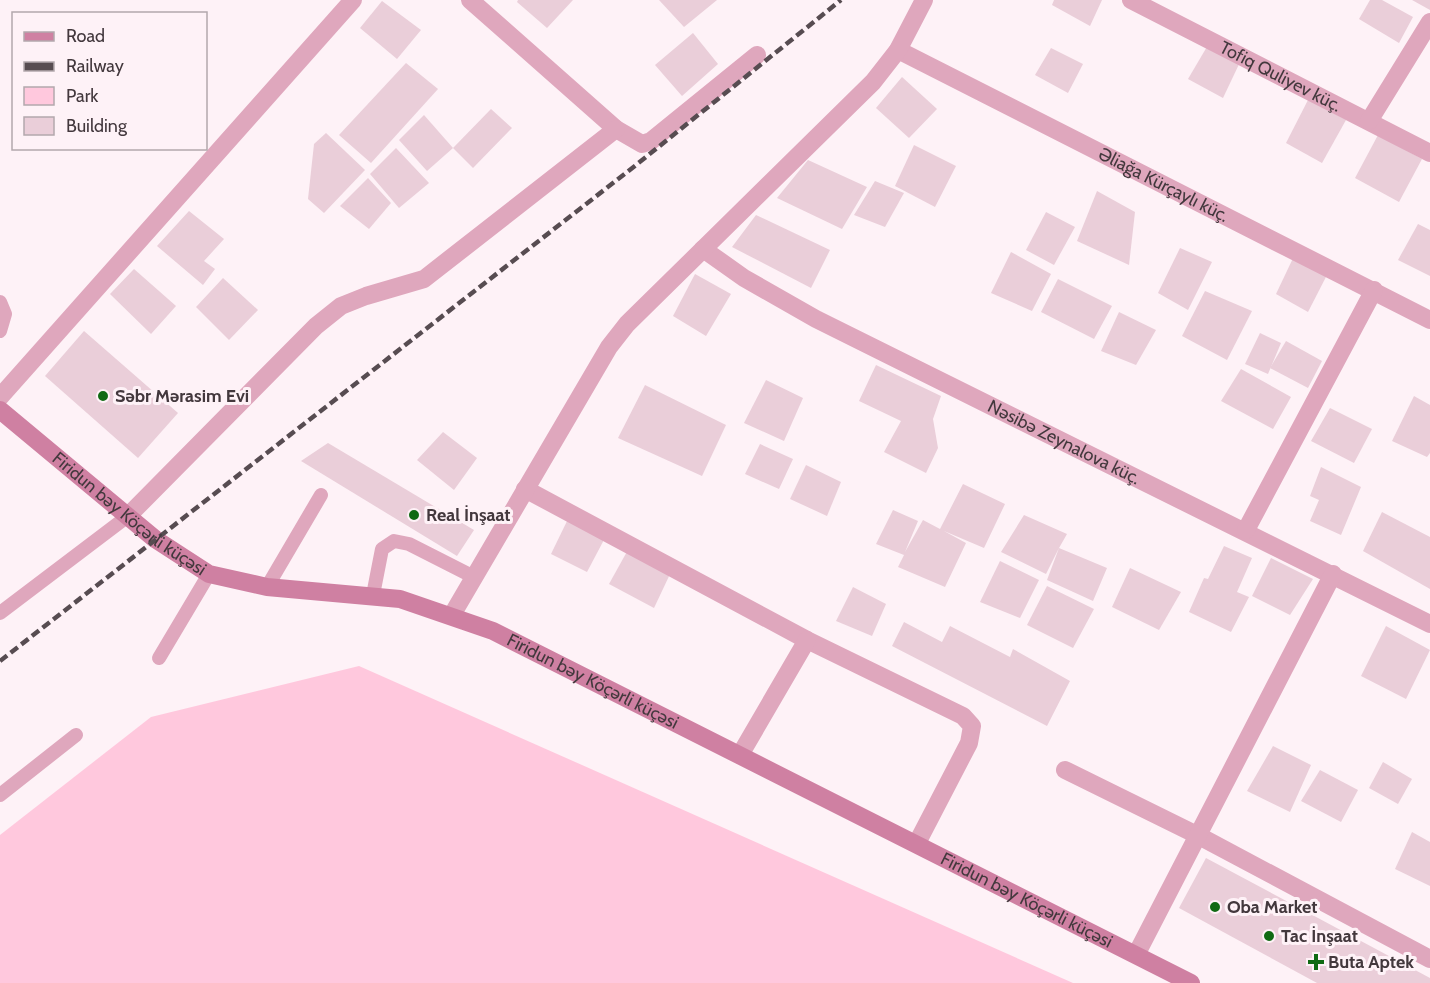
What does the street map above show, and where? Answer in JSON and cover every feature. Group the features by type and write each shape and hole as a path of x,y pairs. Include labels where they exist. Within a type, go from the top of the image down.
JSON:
{"street":[{"path":"0,397 353,0"},
{"path":"470,0 616,129 642,144 651,141 757,56"},
{"path":"452,615 609,346 646,302 873,82 898,50 924,0"},
{"name":"Tofiq Quliyev küç.","path":"1131,0 1430,153"},
{"path":"1369,121 1430,22"},
{"name":"Əliağa Kürçaylı küç.","path":"898,50 1430,320"},
{"path":"128,516 316,326 341,306 424,279 616,129"},
{"name":"Nəsibə Zeynalova küç.","path":"703,249 744,278 816,319 1246,530 1430,624"},
{"path":"1246,530 1374,290"},
{"name":"Firidun bəy Köçərli küçəsi","path":"0,410 181,559 209,574 267,587 373,595 417,603 494,631 1137,953 1191,983"},
{"path":"525,489 807,640 963,716 972,726 969,743 917,843"},
{"path":"1137,953 1333,574"},
{"path":"740,755 807,640"},
{"path":"1065,770 1199,836 1430,959"}],"lane":[{"path":"0,302 5,314 0,331"},
{"path":"267,587 321,495"},
{"path":"0,613 128,516"},
{"path":"373,595 382,549 394,541 409,544 474,577"},
{"path":"159,658 209,574"},
{"path":"0,795 76,735"}],"green space":[{"path":"359,666 1073,983 0,983 0,835 151,717"}],"building":[{"path":"518,0 573,0 547,28 517,2"},
{"path":"659,0 717,0 684,27"},
{"path":"1054,0 1102,0 1090,26 1052,5"},
{"path":"1370,0 1382,0 1413,17 1399,43 1359,19"},
{"path":"1412,0 1430,0 1430,10"},
{"path":"382,1 421,30 397,59 360,28"},
{"path":"693,33 718,64 682,96 655,65"},
{"path":"1208,45 1241,60 1223,98 1188,79"},
{"path":"1051,48 1083,64 1068,93 1035,75"},
{"path":"406,63 438,89 371,163 339,135"},
{"path":"902,77 937,109 909,138 876,108"},
{"path":"1308,100 1346,120 1322,163 1286,143"},
{"path":"491,109 512,128 473,168 453,148"},
{"path":"424,115 453,148 427,171 399,140"},
{"path":"326,133 365,170 324,213 308,199 314,144"},
{"path":"1378,135 1422,159 1399,202 1355,178"},
{"path":"914,145 956,166 935,207 895,186"},
{"path":"396,148 429,183 399,208 370,174"},
{"path":"808,160 867,187 842,229 777,198"},
{"path":"368,178 391,203 369,229 340,206"},
{"path":"875,181 904,193 885,227 854,215"},
{"path":"1097,191 1135,212 1129,265 1077,241"},
{"path":"189,211 224,239 204,261 215,269 203,285 157,246"},
{"path":"1046,212 1075,227 1054,265 1026,250"},
{"path":"756,215 830,250 811,288 732,247"},
{"path":"1418,224 1430,230 1430,276 1398,260"},
{"path":"1180,248 1212,262 1188,310 1158,293"},
{"path":"1011,252 1051,274 1032,311 991,293"},
{"path":"1295,254 1328,273 1308,312 1276,294"},
{"path":"134,269 176,306 151,334 110,294"},
{"path":"695,274 731,294 706,336 673,316"},
{"path":"223,278 258,310 229,340 196,307"},
{"path":"1058,279 1112,306 1094,339 1041,312"},
{"path":"1205,291 1252,311 1227,360 1182,336"},
{"path":"1119,312 1156,330 1136,365 1101,351"},
{"path":"84,331 178,413 138,458 45,376"},
{"path":"1260,333 1281,343 1268,374 1245,364"},
{"path":"1286,341 1322,361 1308,388 1270,368"},
{"path":"876,365 941,396 933,419 938,448 926,473 884,452 901,421 859,401"},
{"path":"1241,369 1291,397 1273,429 1221,401"},
{"path":"766,380 803,398 784,441 744,423"},
{"path":"645,385 726,425 702,476 618,438"},
{"path":"1414,396 1430,405 1430,453 1427,457 1392,441"},
{"path":"1330,408 1372,429 1354,463 1311,441"},
{"path":"443,432 477,458 454,490 417,460"},
{"path":"328,443 474,530 457,556 301,461"},
{"path":"760,444 793,459 779,489 745,474"},
{"path":"806,465 841,482 827,516 790,499"},
{"path":"1321,467 1361,487 1341,535 1310,521 1319,500 1310,496"},
{"path":"963,484 1005,504 984,548 944,531 966,543 945,587 898,567 904,555 876,544 893,510 918,521 905,552 923,520 940,529"},
{"path":"1382,512 1430,537 1430,589 1363,551"},
{"path":"1024,515 1067,534 1046,574 1001,552"},
{"path":"569,517 606,536 587,572 551,554"},
{"path":"1224,546 1252,558 1237,592 1249,597 1231,632 1189,612 1204,578 1208,579"},
{"path":"629,548 671,572 654,608 609,584"},
{"path":"1059,548 1107,568 1093,601 1047,580"},
{"path":"1271,558 1313,579 1290,615 1252,596"},
{"path":"1000,561 1039,580 1020,618 980,602"},
{"path":"1130,568 1181,592 1159,630 1112,607"},
{"path":"1047,586 1094,609 1073,648 1027,625"},
{"path":"853,587 886,604 872,636 836,621"},
{"path":"904,622 942,642 950,626 1010,657 1013,649 1070,681 1047,726 892,646"},
{"path":"1386,626 1430,650 1406,699 1361,676"},
{"path":"1273,746 1311,765 1290,812 1247,791"},
{"path":"1383,762 1412,779 1398,804 1369,788"},
{"path":"1320,770 1358,790 1341,822 1301,801"},
{"path":"1412,832 1430,842 1430,886 1395,869"},
{"path":"1206,858 1430,978 1430,983 1317,983 1179,908"}],"railway":[{"path":"0,661 631,169 841,0"}],"place":[{"name":"Səbr Mərasim Evi","path":"103,396"},
{"name":"Real İnşaat","path":"414,515"},
{"name":"Oba Market","path":"1215,907"},
{"name":"Tac İnşaat","path":"1269,936"},
{"name":"Buta Aptek","path":"1316,962"}]}
